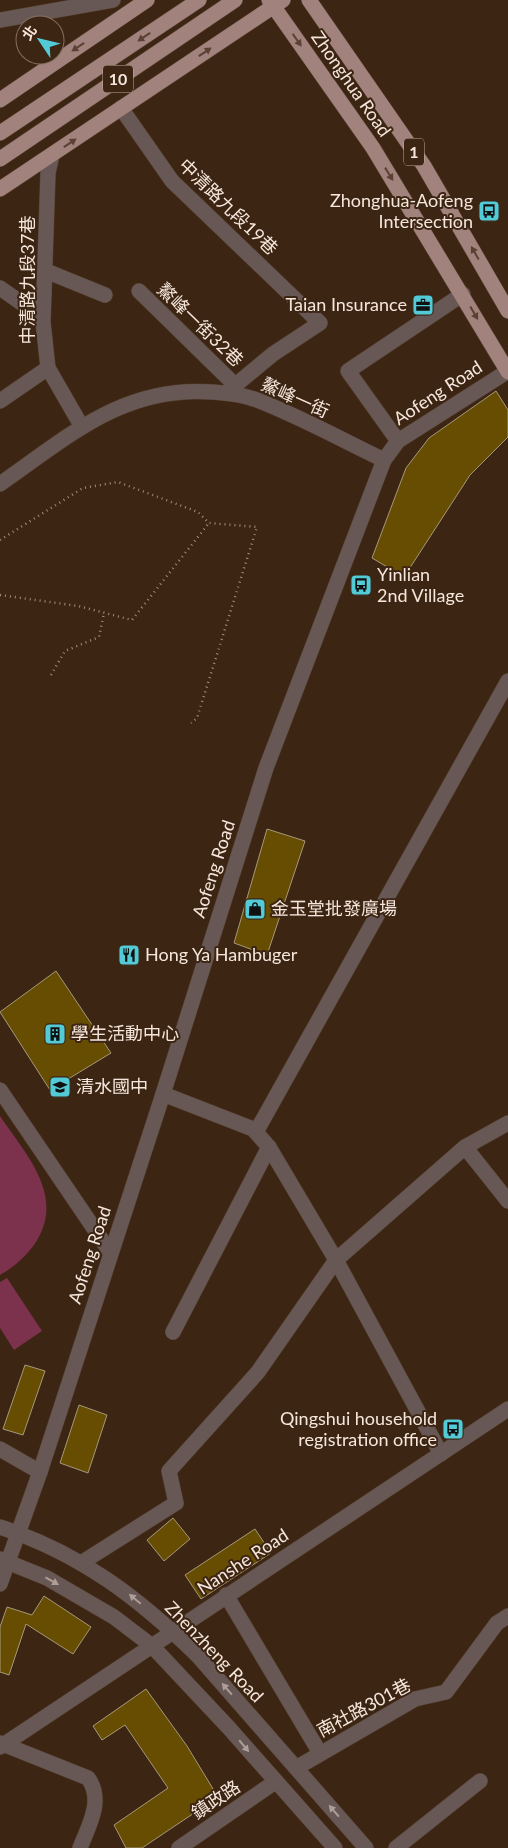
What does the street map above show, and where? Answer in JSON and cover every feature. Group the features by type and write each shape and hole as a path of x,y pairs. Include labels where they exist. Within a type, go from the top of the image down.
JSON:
{"main road":[{"path":"0,100 147,0"},
{"name":"10","path":"0,133 199,0"},
{"name":"10","path":"0,159 235,0"},
{"name":"Zhonghua Road","path":"309,0 424,166 508,311"},
{"path":"0,189 275,2"},
{"name":"Zhonghua Road","path":"275,2 373,148 508,371"}],"street":[{"path":"0,20 113,0"},
{"name":"中清路九段19巷","path":"121,108 172,181 320,323 272,354 231,389"},
{"name":"中清路九段37巷","path":"52,155 48,173 43,322 48,368 82,427"},
{"path":"46,272 106,295"},
{"path":"0,288 23,304 44,294"},
{"name":"鰲峰一街32巷","path":"139,291 231,389"},
{"path":"398,441 348,371 463,294"},
{"path":"0,401 48,368"},
{"name":"Aofeng Road","path":"0,1584 4,1560 18,1533 40,1472 110,1252 163,1094 266,768 384,460 398,441 508,371"},
{"name":"鰲峰一街","path":"0,484 82,427 125,403 166,393 198,391 231,389 384,460"},
{"path":"256,1132 508,681"},
{"path":"0,1090 110,1252"},
{"path":"163,1094 232,1120 256,1132 269,1148 336,1260 441,1454"},
{"path":"81,1563 176,1503 169,1471 258,1372 336,1260 465,1147 508,1123"},
{"path":"465,1147 508,1201"},
{"path":"173,1332 269,1148"},
{"name":"Nanshe Road","path":"2,1745 508,1409"},
{"path":"0,1449 40,1472"},
{"name":"Zhenzheng Road","path":"0,1527 18,1533 81,1563 118,1585 172,1631 198,1656 366,1848"},
{"path":"4,1560 47,1578 97,1607 114,1617 152,1646 229,1728 335,1848"},
{"path":"226,1595 320,1753"},
{"name":"南社路301巷","path":"296,1768 414,1699 446,1692 497,1623 508,1616"},
{"path":"2,1745 81,1774 88,1778 95,1787 97,1798 80,1848"},
{"path":"396,1848 480,1781"},
{"name":"鎮政路","path":"179,1848 275,1782"}],"path":[{"path":"0,540 82,488 118,482 198,512 208,523 257,527 197,718 191,723"},
{"path":"0,596 78,606 132,620 208,523"},
{"path":"51,675 65,651 100,637 104,613"}],"shaded area":[{"path":"0,1116 40,1178 45,1194 46,1210 43,1227 34,1245 18,1262 0,1275"},
{"path":"7,1278 42,1331 14,1350 0,1328 0,1282"}],"building":[{"path":"496,391 508,410 508,437 470,475 404,577 372,558 406,468 429,438"},
{"path":"267,829 305,841 267,955 234,943"},
{"name":"學生活動中心","path":"56,971 111,1053 50,1090 0,1012"},
{"path":"25,1365 45,1371 23,1435 3,1429"},
{"path":"79,1405 107,1415 88,1473 60,1463"},
{"path":"173,1518 190,1539 164,1561 147,1540"},
{"path":"255,1529 271,1553 201,1599 185,1575"},
{"path":"44,1596 91,1627 73,1654 26,1624 9,1675 0,1672 0,1627 7,1607 32,1615"},
{"path":"146,1689 187,1746 218,1797 142,1848 126,1848 114,1825 168,1788 125,1725 102,1740 93,1726"}],"place":[{"name":"Zhonghua-Aofeng Intersection","path":"489,211"},
{"name":"Taian Insurance","path":"423,305"},
{"name":"Yinlian 2nd Village","path":"361,585"},
{"name":"金玉堂批發廣場","path":"255,909"},
{"name":"Hong Ya Hambuger","path":"129,955"},
{"name":"學生活動中心","path":"55,1034"},
{"name":"清水國中","path":"60,1087"},
{"name":"Qingshui household registration office","path":"453,1429"}]}
